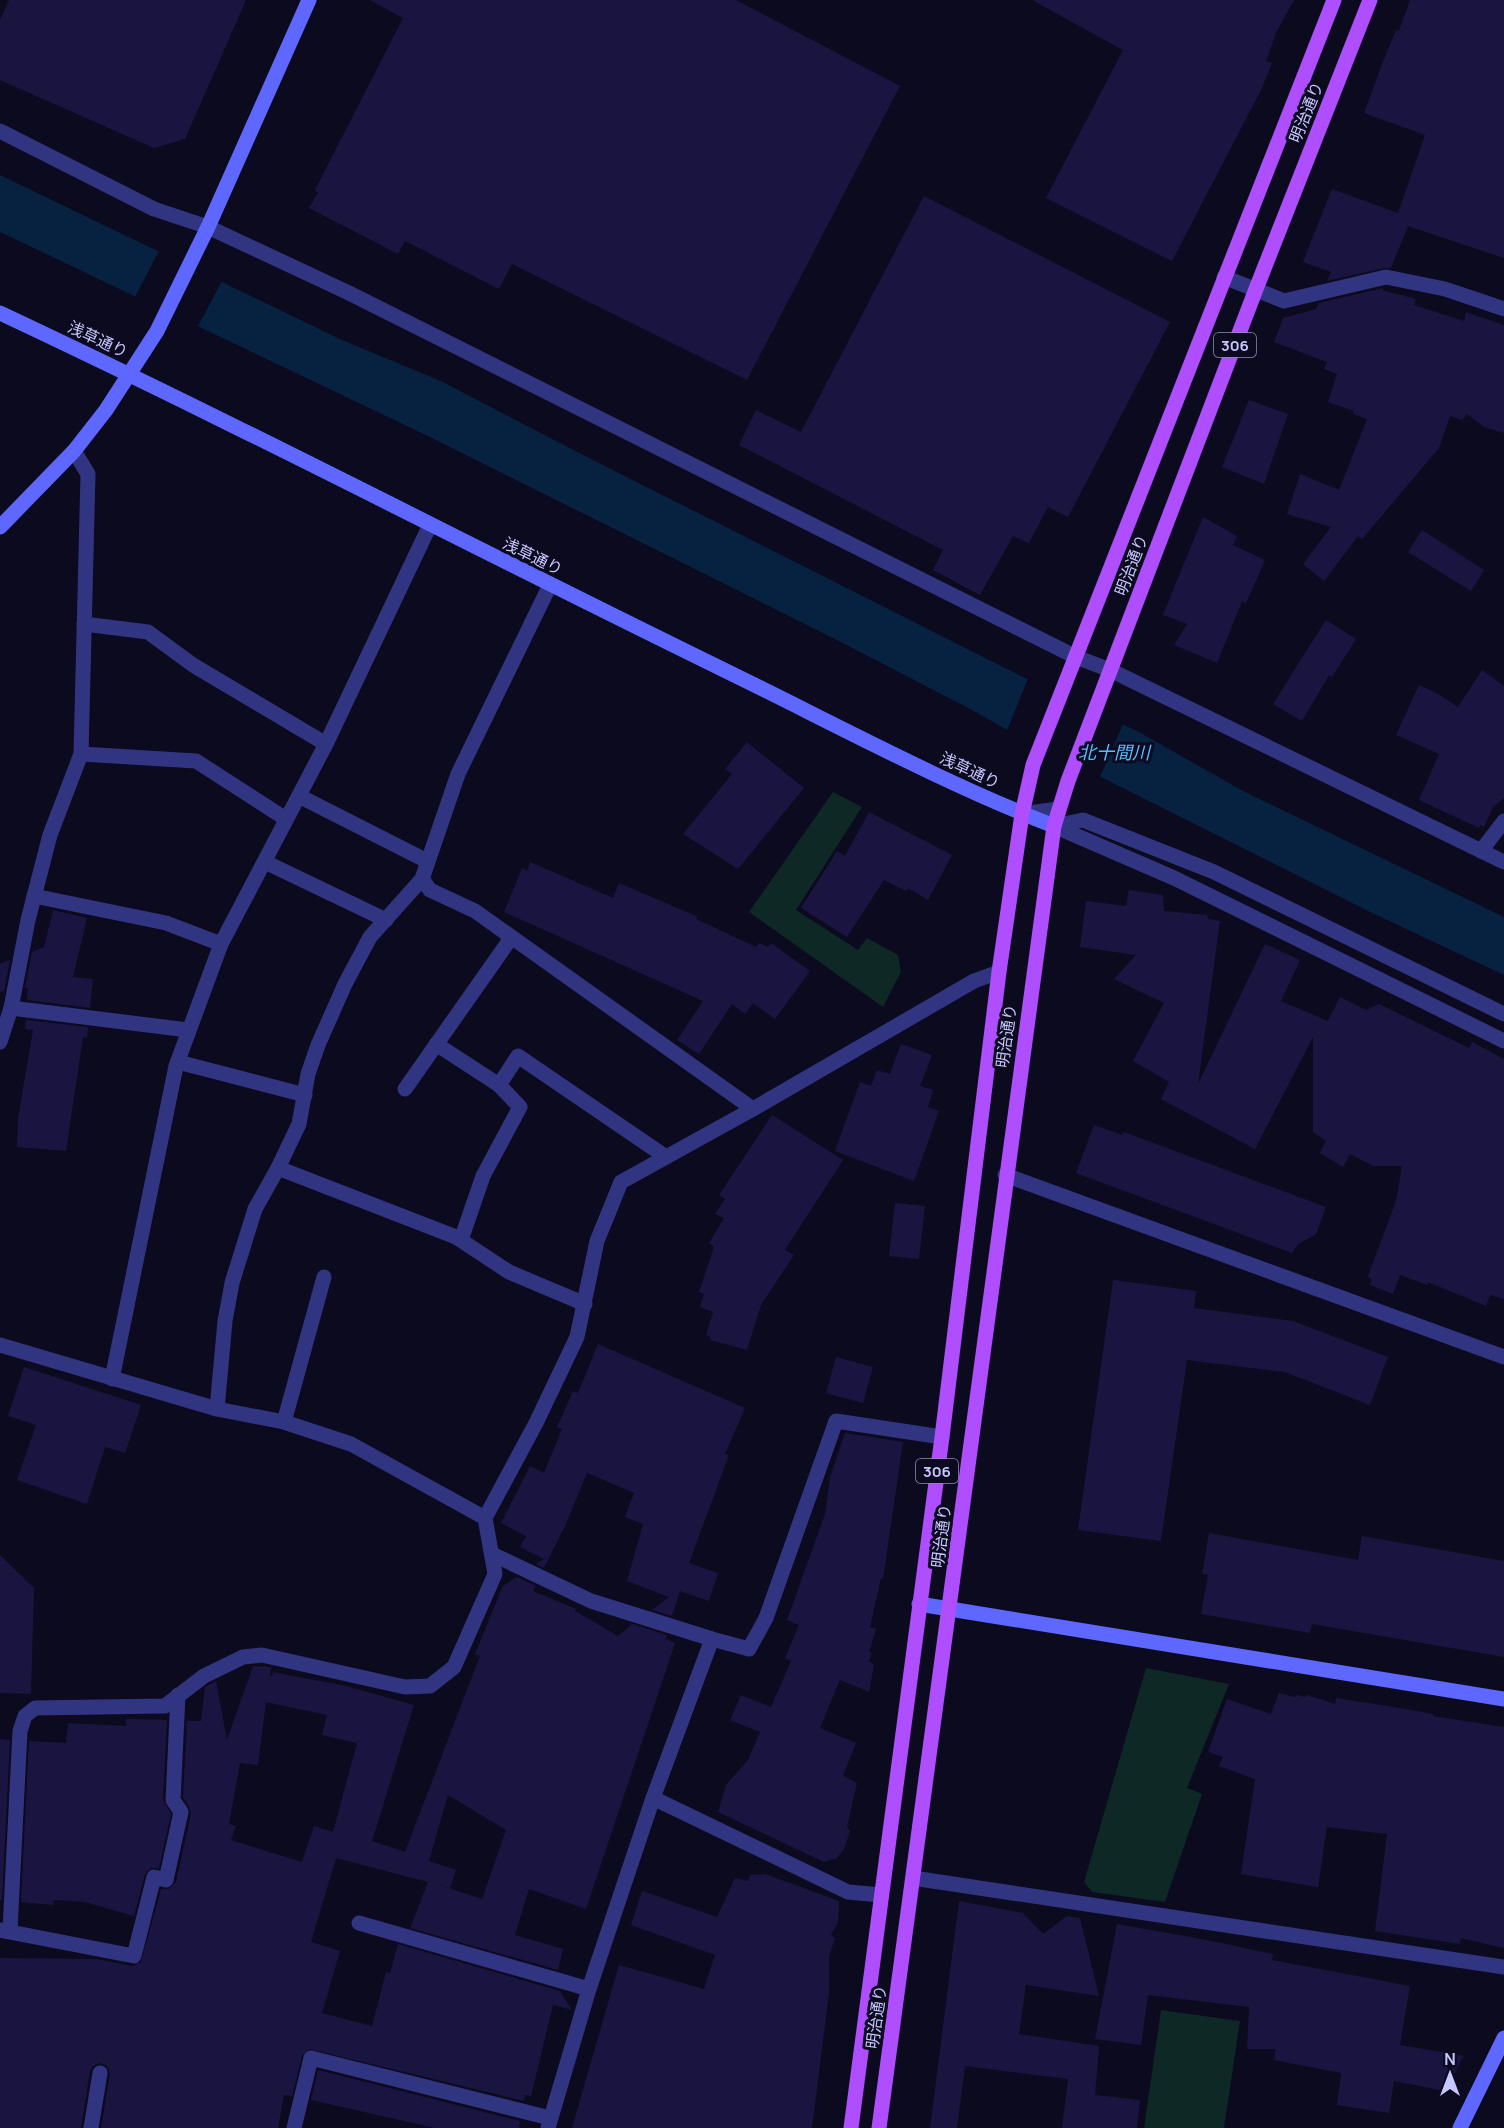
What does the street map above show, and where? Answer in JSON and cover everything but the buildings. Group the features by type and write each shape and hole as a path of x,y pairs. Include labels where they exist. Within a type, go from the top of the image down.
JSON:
{"main road":[{"name":"明治通り","path":"851,2128 942,1437 999,972 1022,814 1033,765 1334,0"},
{"name":"明治通り","path":"879,2128 950,1608 1005,1175 1054,826 1058,809 1102,690 1370,0"}],"street":[{"path":"0,527 74,451 106,410 157,331 208,227 309,0"},
{"path":"0,131 154,209 208,227 457,346 1076,657 1110,670 1504,862"},
{"path":"1224,277 1284,301 1386,277 1445,289 1504,309"},
{"name":"浅草通り","path":"0,313 130,374 550,585 973,792 1054,826"},
{"path":"0,1042 11,1008 34,896 50,835 81,754 88,474 74,451"},
{"path":"112,1379 178,1062 188,1030 221,944 326,744 430,525"},
{"path":"218,1409 225,1321 232,1282 255,1209 299,1124 308,1074 318,1045 345,984 370,937 422,879 458,774 550,585"},
{"path":"84,624 148,632 194,665 326,744"},
{"path":"81,754 195,761 286,819"},
{"path":"299,796 427,861"},
{"path":"1022,814 1058,809"},
{"path":"1054,826 1083,820 1214,872 1504,1014"},
{"path":"1481,851 1504,821"},
{"path":"1054,826 1174,878 1504,1041"},
{"path":"265,862 386,920"},
{"path":"422,879 430,890 475,911 753,1109"},
{"path":"34,896 166,923 221,944"},
{"path":"405,1089 511,938"},
{"path":"178,1695 173,1800 181,1812 166,1880 154,1877 134,1956 5,1930 20,1731 26,1716 35,1708 165,1706 178,1695 204,1676 243,1657 262,1655 405,1687 430,1686 454,1667 495,1574 484,1518 536,1423 577,1337 597,1241 621,1182 753,1109 974,981 999,972"},
{"path":"11,1008 188,1030"},
{"path":"436,1044 500,1085 520,1107 483,1176 461,1240"},
{"path":"500,1085 518,1056 666,1158"},
{"path":"178,1062 304,1095"},
{"path":"278,1168 461,1240 509,1272 585,1304"},
{"path":"1005,1175 1504,1357"},
{"path":"284,1422 324,1278"},
{"path":"0,1345 218,1409 284,1422 351,1444 484,1518"},
{"path":"492,1554 591,1601 712,1640 749,1649 766,1618 836,1421 942,1437"},
{"path":"919,1604 1504,1699"},
{"path":"294,2128 311,2058 549,2123 589,1989 652,1798 712,1640"},
{"path":"652,1798 848,1892 881,1895"},
{"path":"913,1878 1504,1967"},
{"path":"359,1923 589,1989"},
{"path":"1460,2128 1504,2038"},
{"path":"91,2128 100,2073"}],"green space":[{"path":"833,792 862,807 796,910 858,950 867,938 898,955 901,972 883,1007 749,912"},
{"path":"1146,1668 1229,1684 1187,1788 1202,1794 1165,1902 1092,1892 1084,1882"},
{"path":"1161,2010 1240,2021 1224,2128 1144,2128"}],"water":[{"name":"北十間川","path":"0,175 342,340 441,381 1029,680 1139,732 1243,791 1504,917 1504,975 1370,912 1007,730 835,639 432,438 0,232"}],"pier":[{"path":"160,249 223,279 197,328 134,299"},
{"path":"1029,676 1124,722 1099,779 1006,733"}]}
